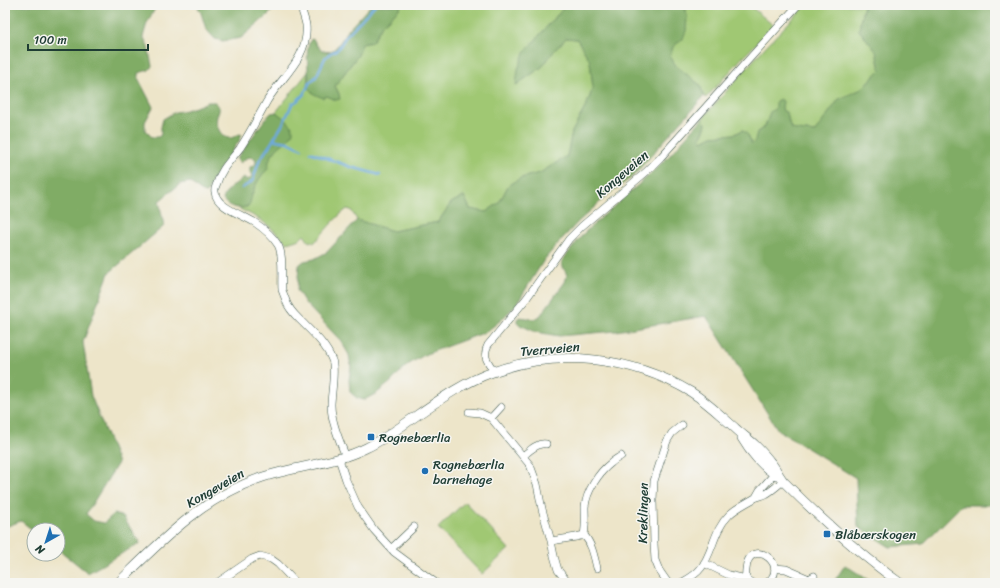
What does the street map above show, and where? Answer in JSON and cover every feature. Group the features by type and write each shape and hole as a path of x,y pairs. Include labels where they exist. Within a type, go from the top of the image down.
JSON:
{"main road":[{"name":"Tverrveien","path":"342,458 370,447 441,398 459,387 494,371 527,362 559,359 608,361 627,365 656,375 690,392 710,406 737,430 758,459 779,476 842,537 900,583"},
{"name":"Kongeveien","path":"118,583 166,536 222,495 262,477 342,458"}],"street":[{"path":"300,5 306,24 306,38 303,51 268,100 243,142 219,176 214,191 217,199 224,206 253,221 268,232 279,246 282,261 282,290 287,303 292,312 329,351 333,362 332,412 346,480 358,507 374,530 391,549 436,583"},
{"name":"Kongeveien","path":"494,371 485,356 488,345 526,299 569,238 646,172 660,158 798,5"},
{"path":"491,418 501,407"},
{"path":"469,412 480,413 491,418 530,465 537,484 558,570 568,583"},
{"name":"Kreklingen","path":"668,583 659,570 655,560 653,500 654,481 667,441 672,433 682,425"},
{"path":"523,456 538,445 543,443 546,444"},
{"path":"584,535 586,521 585,508 589,489 610,463 621,456"},
{"path":"756,497 760,490 779,476"},
{"path":"681,583 698,572 704,563 717,532 727,518 734,511 756,497 769,492 779,476"},
{"path":"391,549 414,527"},
{"path":"551,541 584,535"},
{"path":"584,535 588,539 592,548 597,568"},
{"path":"749,581 745,572 748,560 757,553 764,554 770,558 775,566 775,573 772,580 767,583"},
{"path":"217,583 252,559 260,556 271,559 278,564 296,583"},
{"path":"704,563 729,575 749,581"},
{"path":"775,568 786,569 809,579 814,576"}],"green space":[{"path":"5,5 156,5 147,23 143,37 148,47 152,66 149,70 138,73 138,78 153,107 145,122 145,130 152,137 159,137 161,134 163,119 175,112 193,108 208,102 215,102 219,108 217,122 220,132 228,138 240,134 242,135 212,181 207,193 200,191 190,182 180,184 159,201 164,226 109,273 83,342 91,396 118,463 86,514 94,521 104,523 114,514 123,517 140,543 88,573 66,555 66,522 26,522 26,525 21,521 5,527"},
{"path":"197,5 277,5 268,15 241,38 223,41 215,39 206,29"},
{"path":"371,5 401,5 399,9 382,25 372,42 362,44 358,55 335,86 340,99 336,100 327,96 323,98 314,94 307,87 307,51 311,39 314,40 316,45 323,50 328,52 331,51"},
{"path":"401,5 566,5 524,53 517,84 542,67 566,38 577,39 590,61 593,88 587,104 572,132 567,156 540,173 521,178 508,186 499,203 486,212 470,209 464,196 451,203 438,222 393,231 357,220 351,210 347,209 314,243 311,241 309,242 304,235 300,239 287,243 265,223 238,208 247,207 250,204 251,197 258,180 267,170 269,165 268,161 281,145 290,124 276,112 308,72 307,87 336,100 339,94 335,86 358,55 362,44 372,42 382,25 399,9"},
{"path":"566,5 685,5 687,17 686,31 683,38 673,47 670,56 676,66 700,85 704,96 633,176 609,194 579,221 561,240 544,260 516,305 501,320 486,332 426,354 409,364 391,382 377,393 364,400 357,398 350,392 349,380 351,367 349,355 341,341 305,303 297,290 299,265 304,261 314,259 327,252 357,220 393,231 438,222 451,203 464,196 470,209 486,212 499,203 508,186 521,178 540,173 567,156 572,132 587,104 593,88 590,61 577,39 566,38 542,67 516,85 518,69 524,53"},
{"path":"685,5 749,5 774,26 741,59 706,98 700,85 676,66 670,56 673,47 683,38 687,17"},
{"path":"806,5 864,5 859,30 876,51 880,70 862,89 839,99 815,132 791,128 787,113 783,111 782,108 777,108 770,114 765,127 757,132 755,141 752,144 748,135 743,130 735,134 712,136 702,141 700,138 706,123 702,119 766,46"},
{"path":"864,5 995,5 995,505 962,505 923,544 890,547 858,527 856,478 778,430 706,316 616,331 559,336 536,332 520,325 517,322 519,317 535,319 540,316 565,282 567,275 562,265 562,261 584,233 670,155 702,119 706,123 700,138 702,141 712,136 735,134 743,130 748,135 752,144 755,141 757,132 765,127 770,112 776,108 776,101 780,99 783,101 782,108 783,111 787,113 791,128 815,132 839,99 862,89 880,70 876,51 859,30"},
{"path":"276,112 291,125 293,133 276,150 269,160 268,169 262,175 254,189 250,204 240,208 232,207 223,200 224,196 231,187 244,178 248,180 252,176 250,167 254,166 256,163 255,158 252,157 245,159 240,163 237,158 266,118 271,113"},
{"path":"465,502 509,549 482,574 438,528"},
{"path":"845,565 873,583 833,583"}],"waterway":[{"path":"242,188 253,180 259,161 284,122 292,104 304,94 310,82 316,77 325,58 338,49 346,36 375,5"},
{"path":"274,138 276,140 288,142 302,149"},
{"path":"310,152 351,167 380,175"}],"place":[{"name":"Rognebærlia","path":"371,437"},
{"name":"Rognebærlia barnehage","path":"425,471"},
{"name":"Blåbærskogen","path":"827,534"}]}
